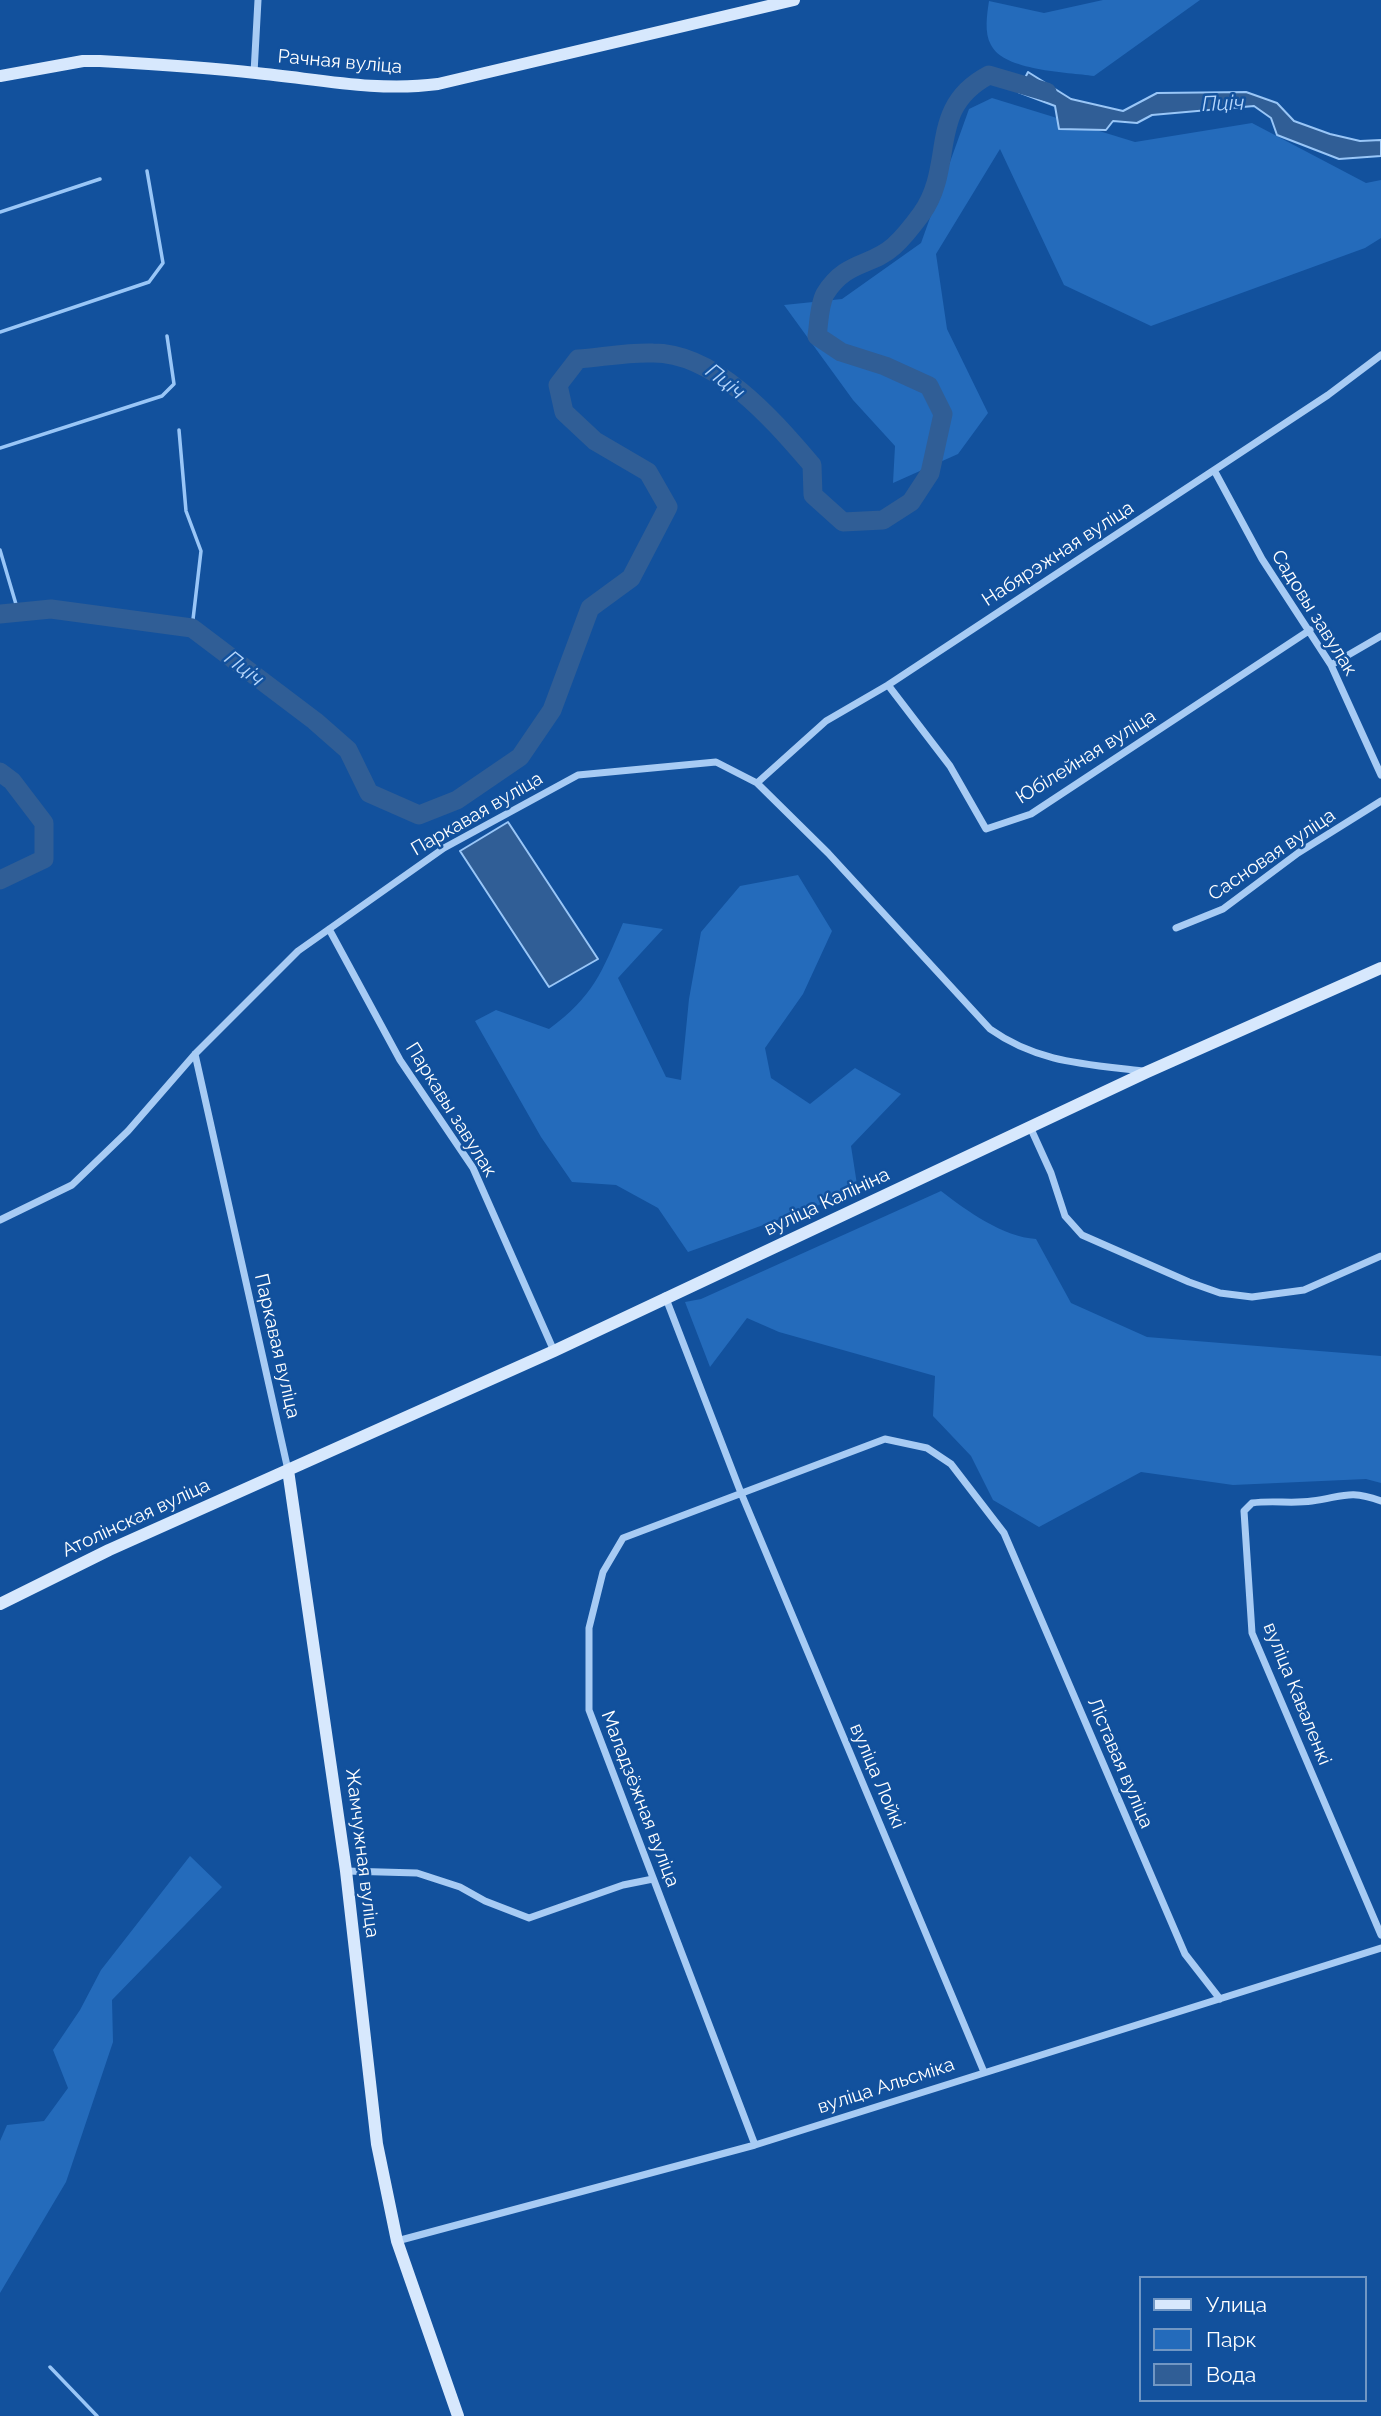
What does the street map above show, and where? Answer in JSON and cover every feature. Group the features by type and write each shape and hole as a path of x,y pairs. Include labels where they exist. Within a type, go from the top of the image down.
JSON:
{"street":[{"path":"254,72 258,0"},
{"name":"Рачная вуліца","path":"0,76 83,61 254,72 372,88 438,84 788,1"},
{"name":"Набярэжная вуліца","path":"757,783 826,721 888,685 1328,395 1381,355"},
{"name":"Садовы завулак","path":"1214,470 1262,559 1331,665 1381,775"},
{"name":"Юбілейная вуліца","path":"888,685 950,766 986,829 1031,814 1310,630"},
{"path":"1331,665 1381,636"},
{"name":"Паркавая вуліца","path":"288,1470 195,1054 298,951 444,848 578,775 716,762 757,783 828,853 990,1029 1011,1044 1039,1056 1147,1072"},
{"name":"Сасновая вуліца","path":"1177,928 1223,909 1298,853 1381,801"},
{"name":"Паркавы завулак","path":"329,929 400,1060 473,1168 554,1352"},
{"name":"вуліца Калініна","path":"288,1470 554,1352 666,1296 1031,1129 1147,1072 1381,968"},
{"path":"0,1220 72,1185 128,1131 195,1054"},
{"path":"1031,1129 1051,1173 1065,1216 1082,1235 1189,1282 1220,1293 1252,1297 1304,1290 1381,1256"},
{"name":"вуліца Лойкі","path":"666,1296 741,1493 984,2072"},
{"name":"Ліставая вуліца","path":"741,1493 885,1439 927,1448 951,1464 1004,1533 1185,1954 1220,1999"},
{"name":"Атолінская вуліца","path":"0,1604 109,1550 288,1470"},
{"name":"Жамчужная вуліца","path":"288,1470 346,1871 377,2144 397,2241 457,2416"},
{"name":"Маладзёжная вуліца","path":"741,1493 623,1538 603,1572 589,1628 589,1710 755,2145"},
{"name":"вуліца Каваленкі","path":"1381,1501 1360,1493 1311,1502 1252,1503 1244,1511 1252,1633 1381,1935"},
{"path":"346,1871 417,1873 460,1887 485,1901 529,1918 623,1885 653,1879"},
{"name":"вуліца Альсміка","path":"397,2241 755,2145 1381,1948"}],"green space":[{"path":"1103,0 1200,0 1094,76 1022,65 998,54 987,35 989,1 1044,13"},
{"path":"992,98 1135,142 1252,123 1366,183 1381,180 1381,238 1365,248 1151,326 1064,285 1000,149 936,254 947,329 988,413 958,454 893,483 895,446 853,400 784,305 842,299 921,243 969,109"},
{"path":"798,875 832,931 803,994 765,1048 771,1078 810,1104 855,1068 901,1094 851,1146 858,1191 688,1252 658,1208 616,1185 572,1182 541,1137 475,1021 496,1010 549,1029 576,1006 595,982 623,923 663,929 618,978 666,1077 681,1080 689,999 701,932 740,886"},
{"path":"941,1191 998,1228 1036,1239 1071,1303 1147,1337 1381,1356 1381,1483 1366,1479 1233,1485 1141,1472 1039,1527 993,1500 971,1456 933,1416 935,1376 779,1332 747,1318 710,1367 685,1302 701,1299"},
{"path":"190,1856 222,1887 112,2000 113,2042 66,2182 0,2293 0,2141 7,2125 44,2121 68,2088 53,2050 80,2010 101,1970"}],"water":[{"path":"1028,72 1071,99 1123,111 1157,93 1246,92 1277,103 1294,121 1330,134 1360,141 1381,140 1381,156 1339,159 1277,135 1271,118 1254,106 1152,115 1137,123 1113,121 1106,130 1059,129 1055,106 1018,92"},
{"path":"508,822 598,959 549,987 460,851"}],"waterway":[{"name":"Пціч","path":"0,614 51,609 192,628 315,721 348,750 369,793 419,815 457,800 520,757 552,710 590,608 631,578 668,507 648,472 595,441 564,412 558,385 578,359 653,353 677,356 699,364 742,393 780,429 812,465 813,495 843,522 883,520 911,502 930,473 943,414 929,386 885,366 841,352 817,336 823,298 841,275 894,246 922,213 938,175 949,120 969,88 989,75 1047,92"},
{"path":"0,332 149,282 163,263 147,171"},
{"path":"0,212 100,179"},
{"path":"0,448 162,396 174,384 167,336"},
{"path":"179,430 186,511 201,551 192,628"},
{"path":"0,550 18,611"},
{"name":"Пціч","path":"0,772 12,781 44,823 44,859 0,880"},
{"path":"50,2367 97,2416"}]}
